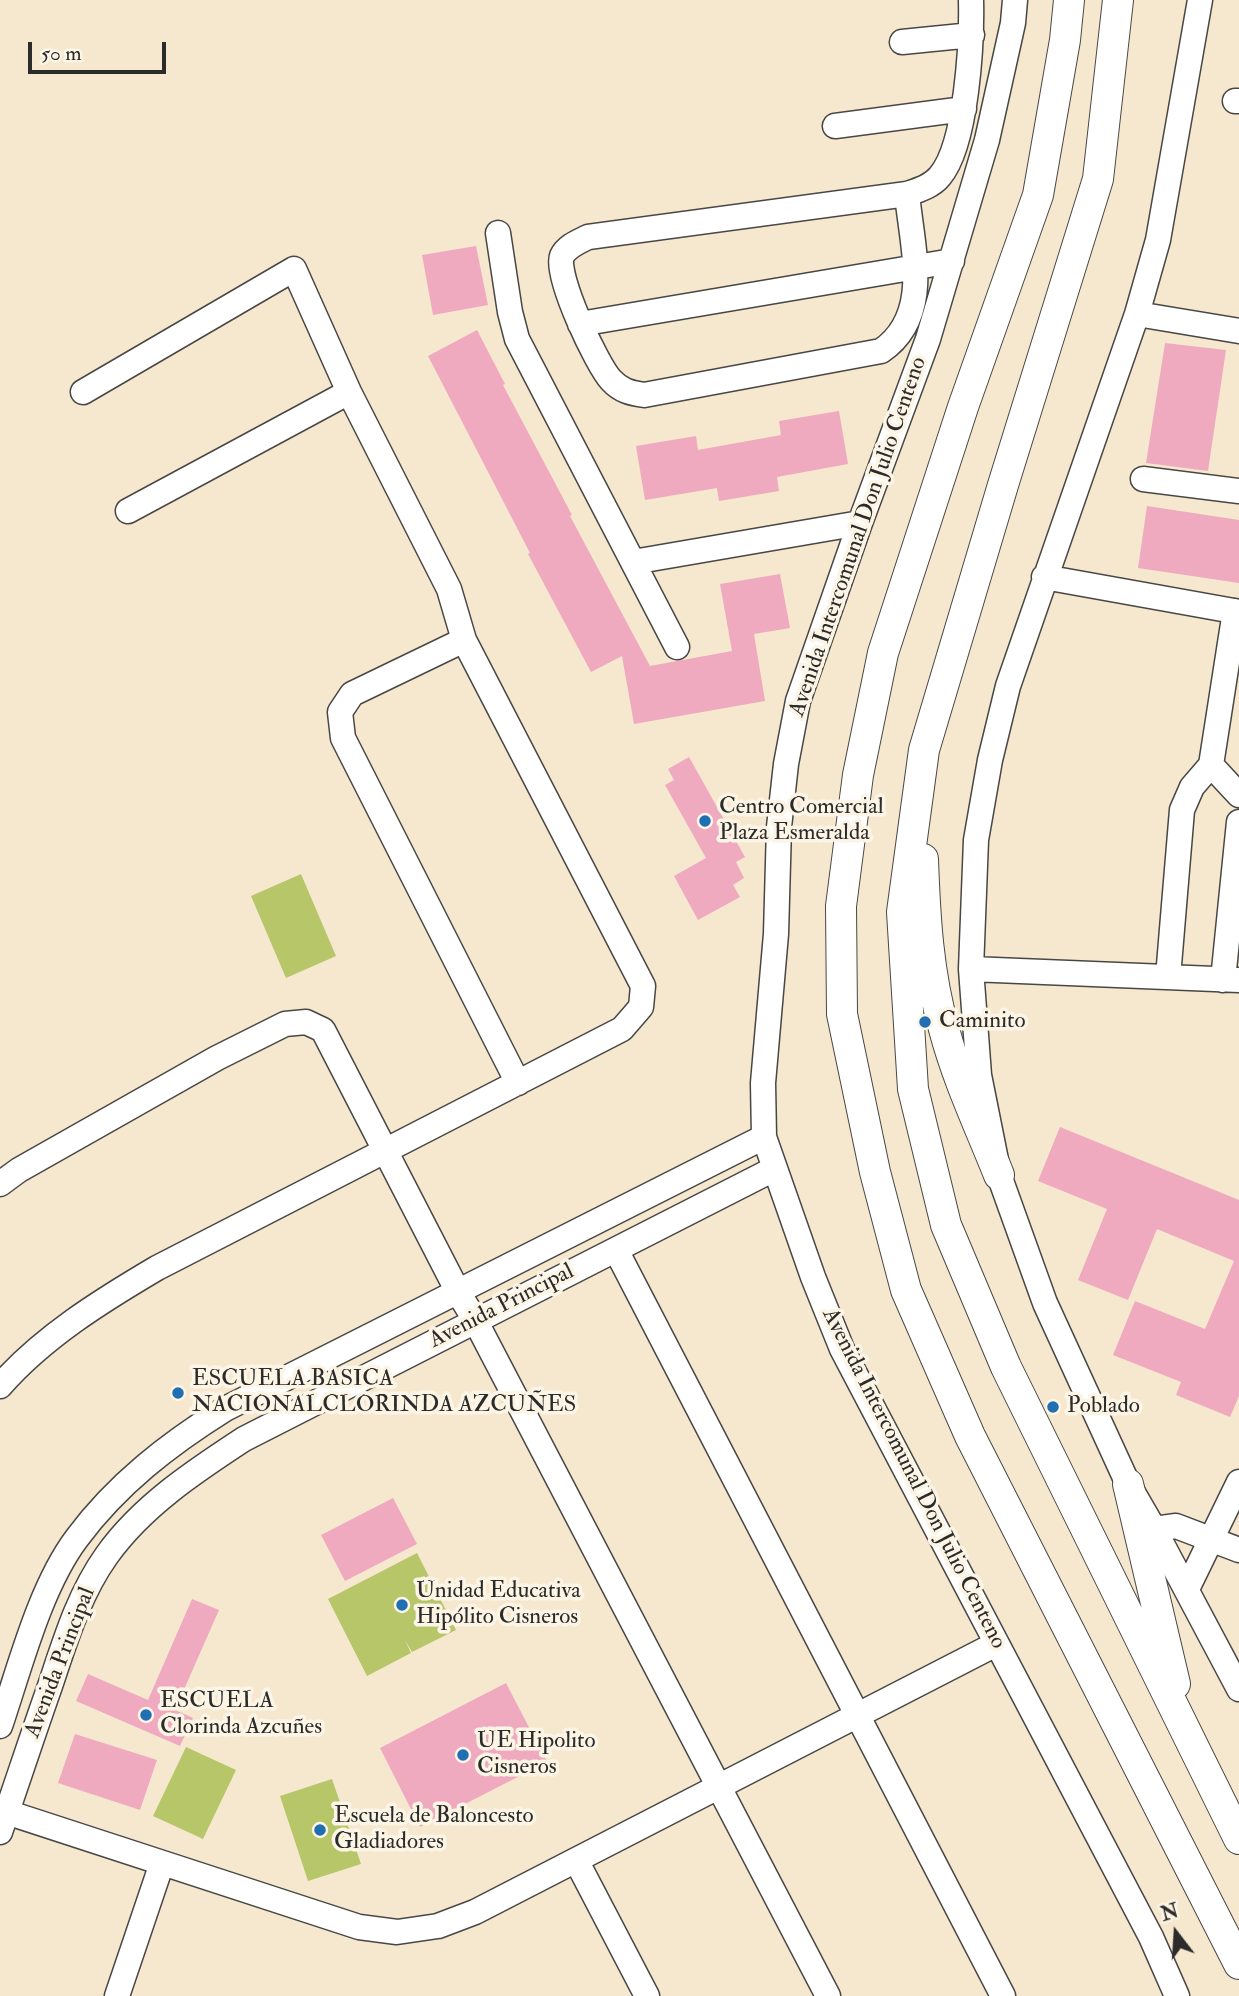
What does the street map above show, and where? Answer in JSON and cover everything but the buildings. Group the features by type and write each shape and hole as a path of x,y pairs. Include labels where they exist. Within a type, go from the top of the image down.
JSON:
{"main road":[{"path":"1069,0 1065,40 1038,195 963,407 883,653 858,775 841,906 842,1014 875,1172 906,1290 970,1436 1239,1964"},
{"path":"1118,0 1098,178 924,750 902,912 914,1089 946,1225 1006,1367 1239,1839"},
{"path":"922,769 926,925 933,981 952,1058 999,1175"},
{"path":"1128,1484 1187,1736"}],"street":[{"path":"907,194 916,295 911,318 896,341 881,351 644,395 626,392 610,380 580,324 562,274 561,258 571,245 588,237 907,194 928,186 941,176 950,160 964,109 972,35 971,0"},
{"name":"Avenida Intercomunal Don Julio Centeno","path":"1015,0 1013,23 987,140 928,339 798,701 786,764 779,827 776,934 764,1083 764,1137 813,1277 842,1349 1151,1937 1177,1996"},
{"path":"1200,0 1158,240 1138,314 1044,577 1008,686 990,760 976,840 971,969 979,1075 999,1175 1045,1303 1128,1484 1239,1689"},
{"path":"902,42 972,35"},
{"path":"835,126 964,109"},
{"path":"498,233 510,312 517,339 677,647"},
{"path":"580,324 951,261"},
{"path":"0,1386 16,1368 99,1302 169,1262 622,1030 641,1007 643,986 464,640 449,589 349,392 294,269 83,392"},
{"path":"1138,314 1239,331"},
{"path":"128,511 349,392"},
{"path":"1143,479 1239,491"},
{"path":"633,562 860,523"},
{"path":"1044,577 1237,612 1211,765 1192,787 1182,810 1168,977"},
{"path":"464,640 352,694 340,712 343,738 518,1083"},
{"path":"1211,765 1239,795"},
{"path":"971,969 1231,980 1239,822"},
{"path":"0,1184 19,1170 217,1058 285,1024 306,1022 323,1030 457,1292 475,1320 828,1996"},
{"name":"Avenida Principal","path":"0,1726 40,1610 76,1539 109,1499 143,1466 184,1434 225,1409 764,1137"},
{"name":"Avenida Principal","path":"2,1818 84,1594 107,1554 138,1519 193,1472 244,1439 774,1169"},
{"path":"616,1250 1003,1996"},
{"path":"1186,1589 1239,1482"},
{"path":"1154,1529 1176,1526 1239,1550"},
{"path":"2,1818 162,1863 359,1927 397,1932 438,1926 475,1912 996,1644"},
{"path":"576,1860 647,1996"},
{"path":"117,1996 162,1863"}],"green space":[{"path":"301,874 336,956 286,978 251,896"},
{"path":"417,1553 456,1630 412,1652 405,1640 411,1653 367,1676 328,1599"},
{"path":"186,1747 236,1770 203,1839 153,1816"},
{"name":"Escuela de Baloncesto Gladiadores","path":"332,1779 361,1864 308,1881 280,1796"}],"place":[{"name":"Centro Comercial Plaza Esmeralda","path":"705,821"},
{"name":"Caminito","path":"925,1022"},
{"name":"ESCUELA BASICA NACIONALCLORINDA AZCUÑES","path":"178,1393"},
{"name":"Poblado","path":"1053,1407"},
{"name":"Unidad Educativa Hipólito Cisneros","path":"402,1605"},
{"name":"ESCUELA Clorinda Azcuñes","path":"146,1715"},
{"name":"UE Hipolito Cisneros","path":"463,1755"},
{"name":"Escuela de Baloncesto Gladiadores","path":"320,1830"}]}
